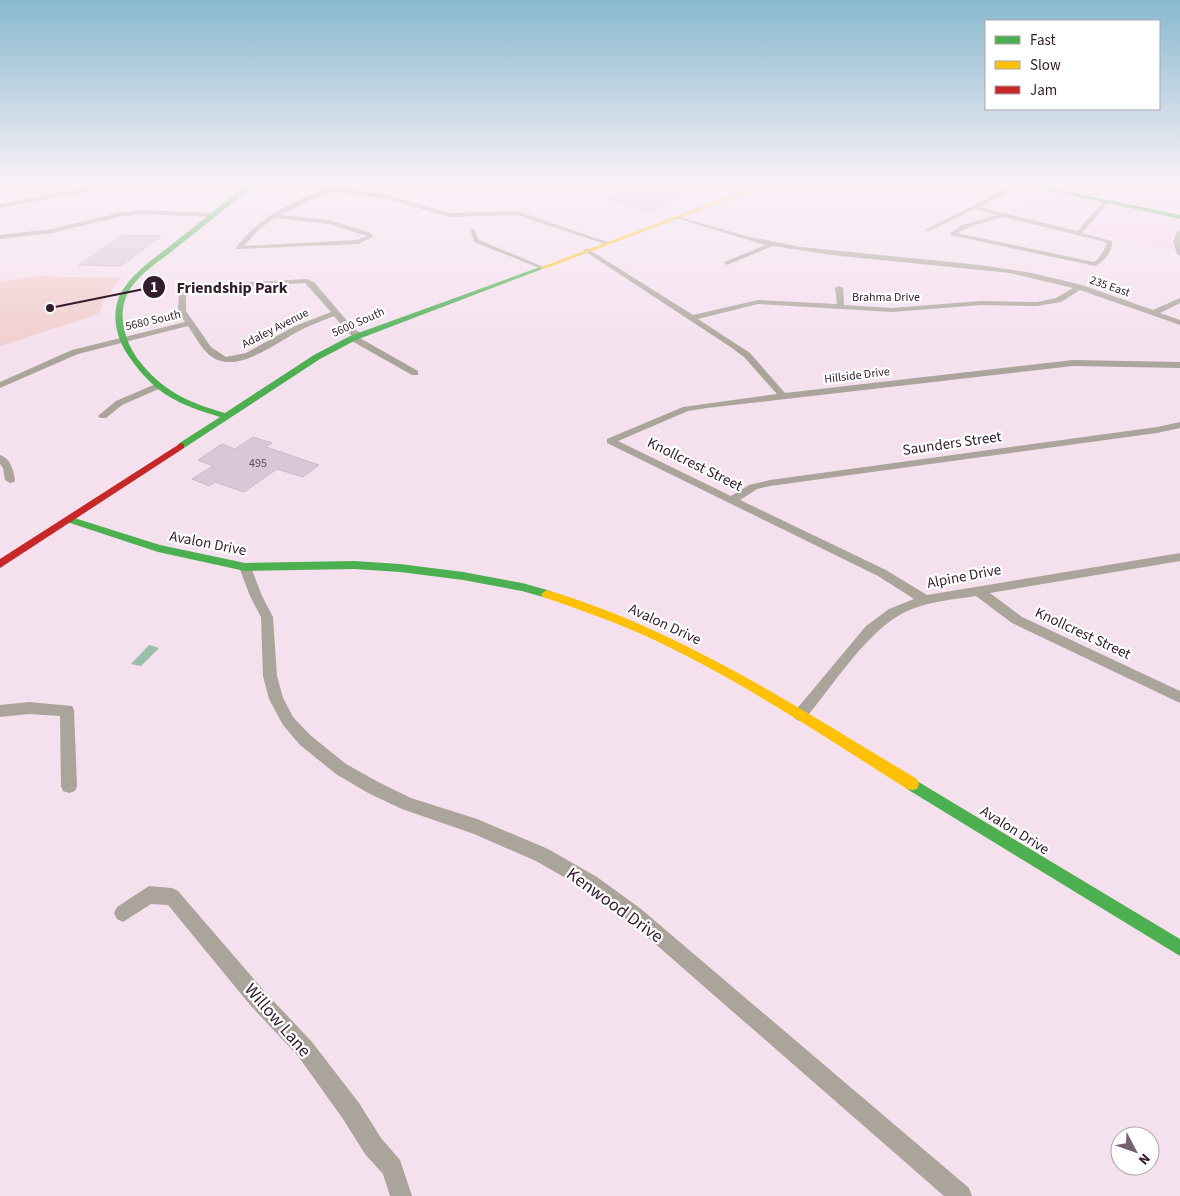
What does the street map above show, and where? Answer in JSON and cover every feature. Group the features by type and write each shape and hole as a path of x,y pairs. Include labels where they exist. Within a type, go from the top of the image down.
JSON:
{"street":[{"path":"183,240 132,282 123,295 118,309 122,339 140,369 158,386 187,404 225,416"},
{"path":"245,240 239,248 358,242 363,240"},
{"path":"476,240 541,267"},
{"path":"600,240 607,242"},
{"name":"5600 South","path":"0,564 316,356 355,336 613,240"},
{"name":"235 East","path":"757,240 804,249 1010,271 1079,287 1180,323"},
{"path":"980,240 1095,264 1100,261 1110,245 1110,242 1101,240"},
{"path":"1177,240 1180,254"},
{"path":"727,263 772,244"},
{"path":"586,250 747,355 783,396"},
{"name":"Adaley Avenue","path":"306,281 311,284 335,314 298,328 248,355 226,360 214,355 190,323 181,303 182,293 189,289 204,286 306,281"},
{"name":"Brahma Drive","path":"692,318 758,302 892,310 981,303 1038,304 1058,300 1079,287"},
{"path":"839,288 841,308"},
{"path":"1154,313 1180,300"},
{"path":"335,314 355,336 416,373"},
{"name":"5680 South","path":"0,385 60,358 122,339 190,323"},
{"name":"Hillside Drive","path":"783,396 1073,363 1180,365"},
{"path":"103,416 119,403 158,386"},
{"name":"Knollcrest Street","path":"783,396 686,409 610,441 882,573 925,600"},
{"name":"Saunders Street","path":"732,500 753,487 770,482 1157,430 1180,425"},
{"path":"0,458 8,467 10,480"},
{"name":"Avalon Drive","path":"68,520 158,548 245,567 354,565 400,568 463,576 522,588 574,602 663,638 708,660 1180,948"},
{"name":"Alpine Drive","path":"800,715 871,628 894,612 925,600 1180,556"},
{"name":"Kenwood Drive","path":"245,567 256,596 267,617 270,676 276,699 288,721 305,740 341,769 374,788 408,804 477,827 542,855 591,883 634,915 961,1196"},
{"name":"Knollcrest Street","path":"977,590 1017,620 1180,697"},
{"path":"0,711 29,708 67,710 69,786"},
{"name":"Willow Lane","path":"123,913 149,895 172,897 258,999 305,1049 373,1146 392,1168 401,1196"}],"shaded area":[{"path":"1127,240 1171,240 1172,250"},
{"path":"38,276 121,278 103,302 99,314 0,346 0,282"},
{"path":"149,645 159,648 141,666 131,664"}],"building":[{"path":"115,240 156,240 121,266 79,265"},
{"path":"253,437 272,443 266,447 319,465 303,477 277,469 244,492 215,482 209,486 192,479 213,466 198,460 222,444 235,449"}],"traffic: fast":[{"path":"181,240 133,281 123,296 119,310 119,325 123,339 131,354 140,367 163,390 181,401 225,416"},
{"path":"181,446 317,357 353,338 542,268"},
{"path":"68,519 158,548 245,567 354,565 400,568 463,576 522,587 547,594"},
{"path":"912,784 1180,948"}],"traffic: slow":[{"path":"542,268 618,240"},
{"path":"547,594 596,610 644,630 690,653 736,677 912,784"}],"traffic: jam":[{"path":"0,564 181,446"}],"place":[{"name":"Friendship Park","path":"50,308"}]}
